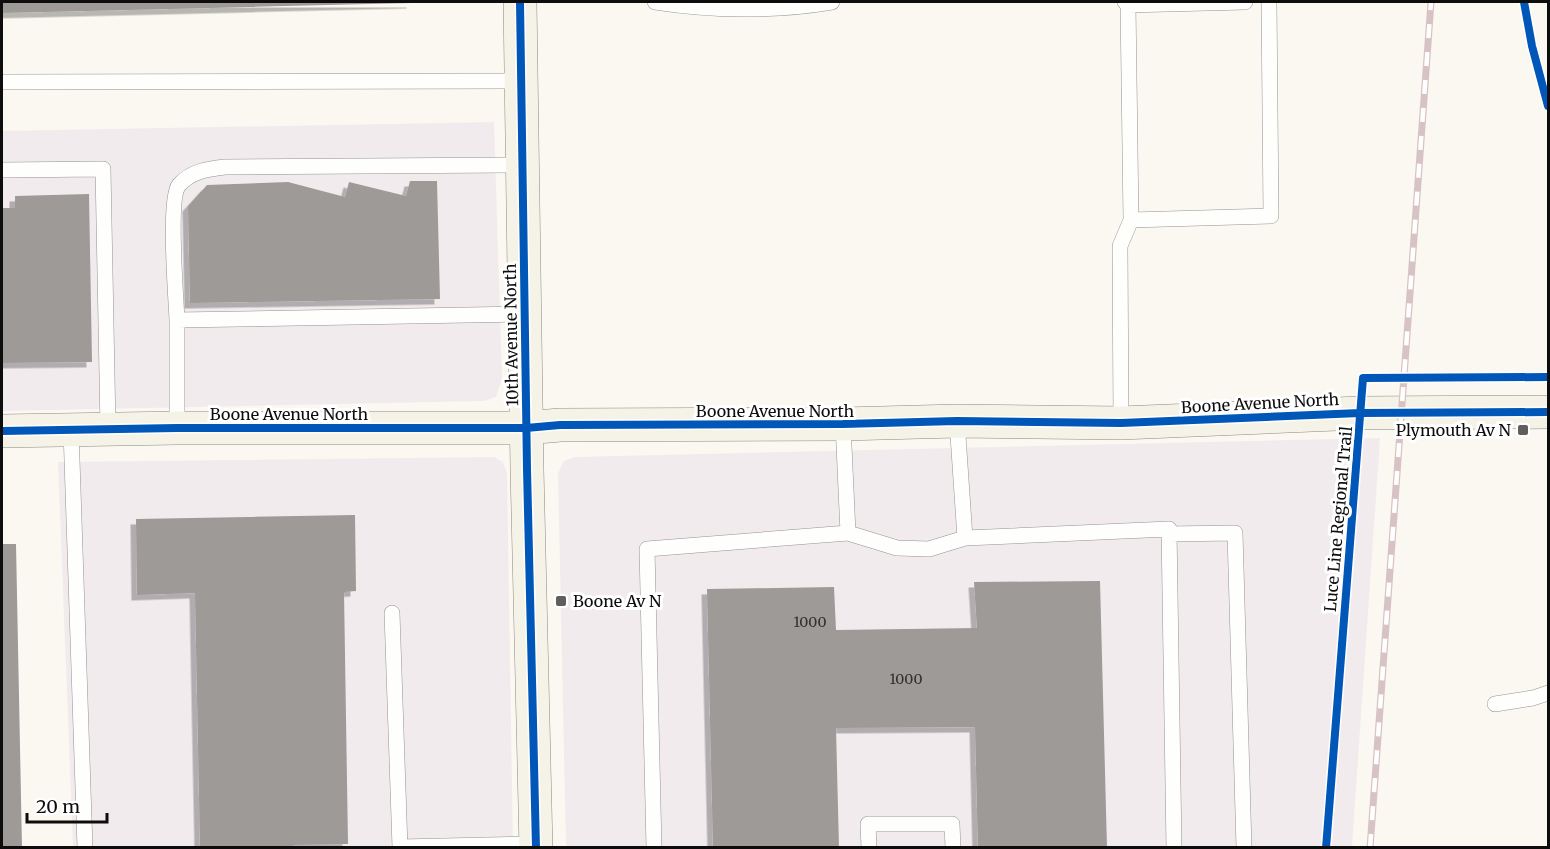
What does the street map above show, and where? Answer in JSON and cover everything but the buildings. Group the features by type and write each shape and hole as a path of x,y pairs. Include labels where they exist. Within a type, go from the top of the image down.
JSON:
{"street":[{"name":"10th Avenue North","path":"520,2 526,428 536,846"},
{"name":"Boone Avenue North","path":"2,431 108,428 526,428 560,425 1121,423 1360,412 1548,412"}],"lane":[{"path":"655,2 748,10 781,9 832,2"},
{"path":"1121,423 1120,246 1131,220 1126,3 1245,2"},
{"path":"1131,220 1271,216 1269,2"},
{"path":"2,82 521,81"},
{"path":"177,428 174,206 177,187 188,176 205,170 225,167 522,165"},
{"path":"2,170 103,169 108,428"},
{"path":"177,320 525,314"},
{"path":"957,422 965,538"},
{"path":"843,424 848,534"},
{"path":"71,430 85,848"},
{"path":"654,848 647,549 848,534 897,548 929,549 965,538 1168,530 1174,848"},
{"path":"1169,534 1235,533 1244,848"},
{"path":"392,613 400,847 536,846"},
{"path":"1495,704 1533,698 1548,693"},
{"path":"869,848 868,824 952,824 953,848"}],"shaded area":[{"path":"494,122 502,379 496,397 484,401 2,411 2,131"},
{"path":"1380,438 1352,847 566,847 558,473 564,461 575,457"},
{"path":"494,457 503,462 507,474 513,847 73,847 58,462"}],"railway":[{"path":"1370,848 1431,2"}],"cycle path":[{"path":"520,2 527,469 536,848"},
{"path":"1524,2 1532,46 1548,106"},
{"name":"Luce Line Regional Trail","path":"1326,848 1363,378 1548,377"},
{"name":"Luce Line Regional Trail","path":"2,431 177,428 526,428 560,425 843,424 957,421 1121,423 1360,413 1548,412"}],"place":[{"name":"Plymouth Av N","path":"1523,430"},
{"name":"Boone Av N","path":"561,601"}]}
